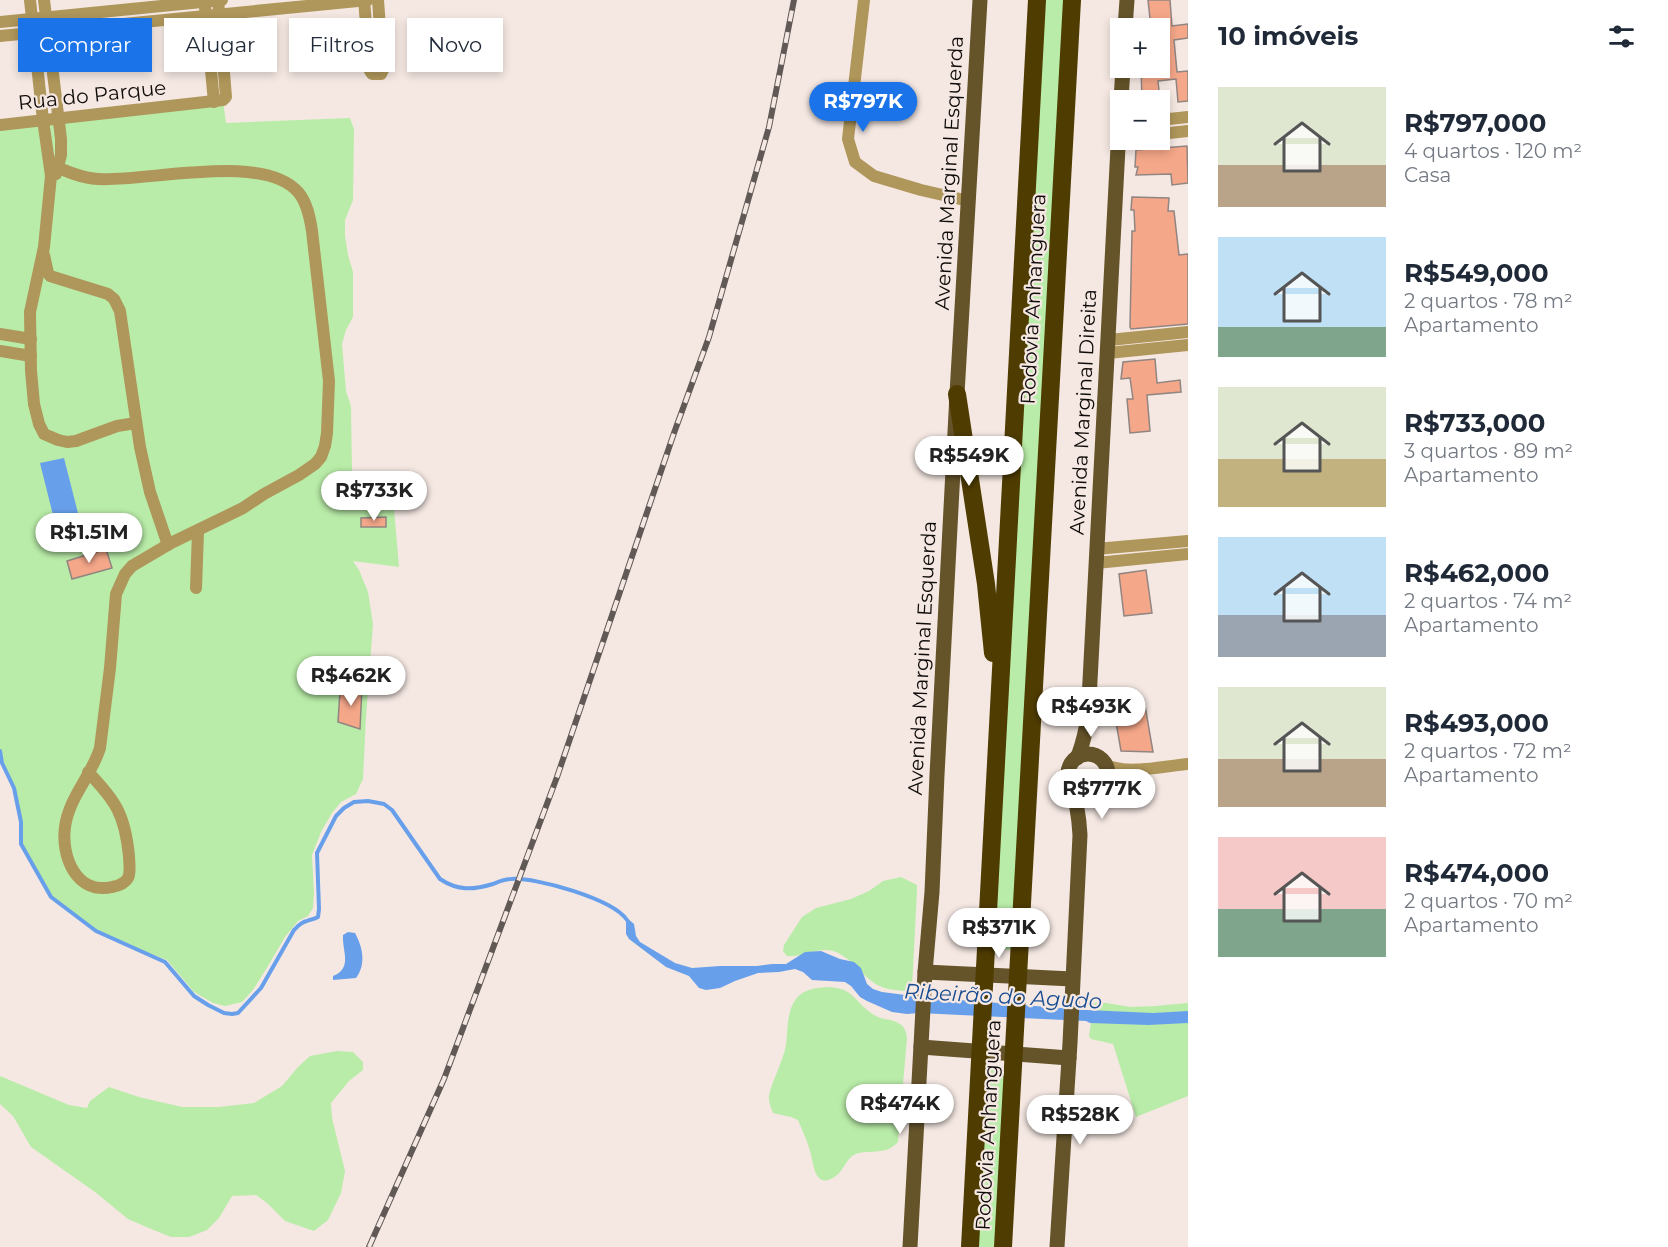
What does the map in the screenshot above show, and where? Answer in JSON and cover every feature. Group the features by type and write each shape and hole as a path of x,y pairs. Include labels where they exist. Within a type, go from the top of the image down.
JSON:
{"highway":[{"name":"Rodovia Anhanguera","path":"970,1247 1037,0"},
{"name":"Rodovia Anhanguera","path":"1003,1247 1072,0"},
{"path":"957,394 986,584 999,705"}],"main road":[{"name":"Avenida Marginal Esquerda","path":"910,1247 932,892 980,0"},
{"path":"1126,18 1127,0"},
{"name":"Avenida Marginal Direita","path":"1077,758 1088,719 1119,150"},
{"name":"Avenida Marginal Direita","path":"1088,719 1094,746 1104,763"},
{"path":"1057,1247 1070,1051 1080,835 1077,806 1068,778 1069,768 1077,758 1089,754 1098,757 1104,763 1108,775 1103,788 1093,799 1080,835"},
{"path":"1071,785 1079,792 1087,794 1094,794 1103,788"},
{"path":"925,979 1072,984"},
{"path":"921,1047 1070,1051"}],"street":[{"path":"30,0 32,18 47,17 204,1 219,0 226,97 219,101 204,1"},
{"path":"44,0 47,17"},
{"path":"152,20 365,0 370,71 372,74 381,74 383,70 378,0"},
{"path":"864,0 848,139 855,162 874,176 969,201"},
{"path":"0,21 18,19"},
{"path":"0,36 18,34"},
{"path":"38,72 43,120 54,166"},
{"path":"53,72 61,147 54,166 43,251 31,304 34,404 39,424 45,434 58,440 76,441 117,426 136,423"},
{"name":"Rua do Parque","path":"0,125 219,101"},
{"path":"1170,119 1188,117"},
{"path":"1170,133 1188,131"},
{"path":"54,166 77,175 100,179 208,172 259,175 282,180 298,192 310,217 329,381 327,433 321,457 315,464 243,508 168,545 132,566 125,574 116,594 102,736 97,756 88,772 70,807 64,840 71,869 84,882 95,887 110,888 122,884 129,875 125,827 116,805 88,772"},
{"path":"43,251 50,276 103,291 117,304 122,317 140,447 150,492 168,545"},
{"path":"1109,346 1188,332"},
{"path":"0,334 31,339"},
{"path":"1109,346 1188,345"},
{"path":"0,351 31,356"},
{"path":"196,588 198,532"},
{"path":"1096,556 1188,540"},
{"path":"1096,556 1188,554"},
{"path":"1104,763 1113,768 1188,764"},
{"path":"1103,788 1125,775 1145,768"}],"green space":[{"path":"1044,0 1066,0 1011,950 996,949 996,910"},
{"path":"223,101 226,123 350,118 354,129 353,200 345,220 345,236 353,272 353,317 342,344 346,391 351,406 352,474 391,474 399,567 353,561 368,592 373,624 363,779 356,794 341,802 332,813 312,855 313,908 308,916 298,921 285,937 253,990 242,1002 225,1006 213,1003 194,992 167,960 97,931 51,896 21,843 21,821 14,788 3,763 0,749 0,125"},
{"path":"901,877 917,885 912,987 905,991 875,984 846,958 833,951 821,950 787,956 783,951 784,945 802,917 816,908 851,899 869,891 883,881"},
{"path":"826,987 849,993 876,1016 900,1024 905,1029 907,1038 898,1142 893,1147 882,1151 854,1155 836,1176 823,1180 816,1174 809,1147 798,1120 773,1113 769,1097 785,1051 789,1016 793,1004 805,992"},
{"path":"1094,1003 1131,1007 1188,1003 1188,1096 1136,1117 1113,1044 1091,1039 1089,1036"},
{"path":"337,1051 353,1052 363,1062 363,1070 349,1081 331,1103 332,1118 345,1171 341,1193 328,1220 314,1231 285,1221 256,1195 232,1196 219,1218 207,1230 189,1237 171,1237 151,1229 128,1219 95,1192 31,1147 13,1116 0,1104 0,1076 69,1105 87,1108 90,1101 109,1087 182,1107 219,1107 254,1103 282,1086 310,1056"},
{"path":"989,1069 1005,1070 997,1247 976,1247 985,1099"}],"water":[{"path":"64,458 80,521 56,527 40,463"},
{"path":"626,917 634,924 636,936 640,942 675,963 692,968 786,964 805,952 821,951 854,962 861,968 867,984 882,992 1087,1010 1153,1013 1188,1011 1188,1023 1148,1025 1090,1023 892,1012 860,997 845,982 812,980 803,972 795,969 758,973 720,988 706,990 699,988 689,976 666,967 629,939 626,934"},
{"path":"348,932 355,933 362,951 361,968 356,978 333,980 333,976 343,969 345,964 343,935"}],"building":[{"path":"1148,0 1170,0 1172,26 1188,24 1188,38 1174,40 1177,72 1188,71 1188,101 1178,102 1176,79 1158,81 1159,90 1142,90 1141,78 1170,78 1170,18 1150,18"},
{"path":"1187,146 1188,183 1172,185 1171,174 1136,175 1138,167 1135,167 1136,150 1170,150 1170,147"},
{"path":"1132,197 1169,198 1168,211 1174,211 1179,255 1188,254 1188,324 1131,329 1130,327 1132,231 1135,231 1134,210 1131,210"},
{"path":"1155,359 1157,383 1180,380 1181,392 1147,395 1150,431 1130,433 1127,399 1133,399 1130,378 1121,379 1123,362"},
{"path":"386,517 386,527 361,527 361,518"},
{"path":"106,549 112,568 72,579 67,561"},
{"path":"1146,570 1152,613 1124,616 1119,574"},
{"path":"362,687 360,729 338,722 340,691"},
{"path":"1144,700 1153,752 1121,751 1113,705"}],"waterway":[{"name":"Ribeirão do Agudo","path":"0,751 2,763 14,788 21,822 21,844 51,897 96,931 165,962 194,996 224,1013 238,1013 261,988 294,930 303,922 318,917 317,853 336,816 354,802 368,801 384,804 392,810 440,879 453,886 472,888 509,879 523,879 591,897 619,912 627,920"}],"railway":[{"path":"369,1247 444,1079 557,777 709,337 769,127 794,0"}]}
